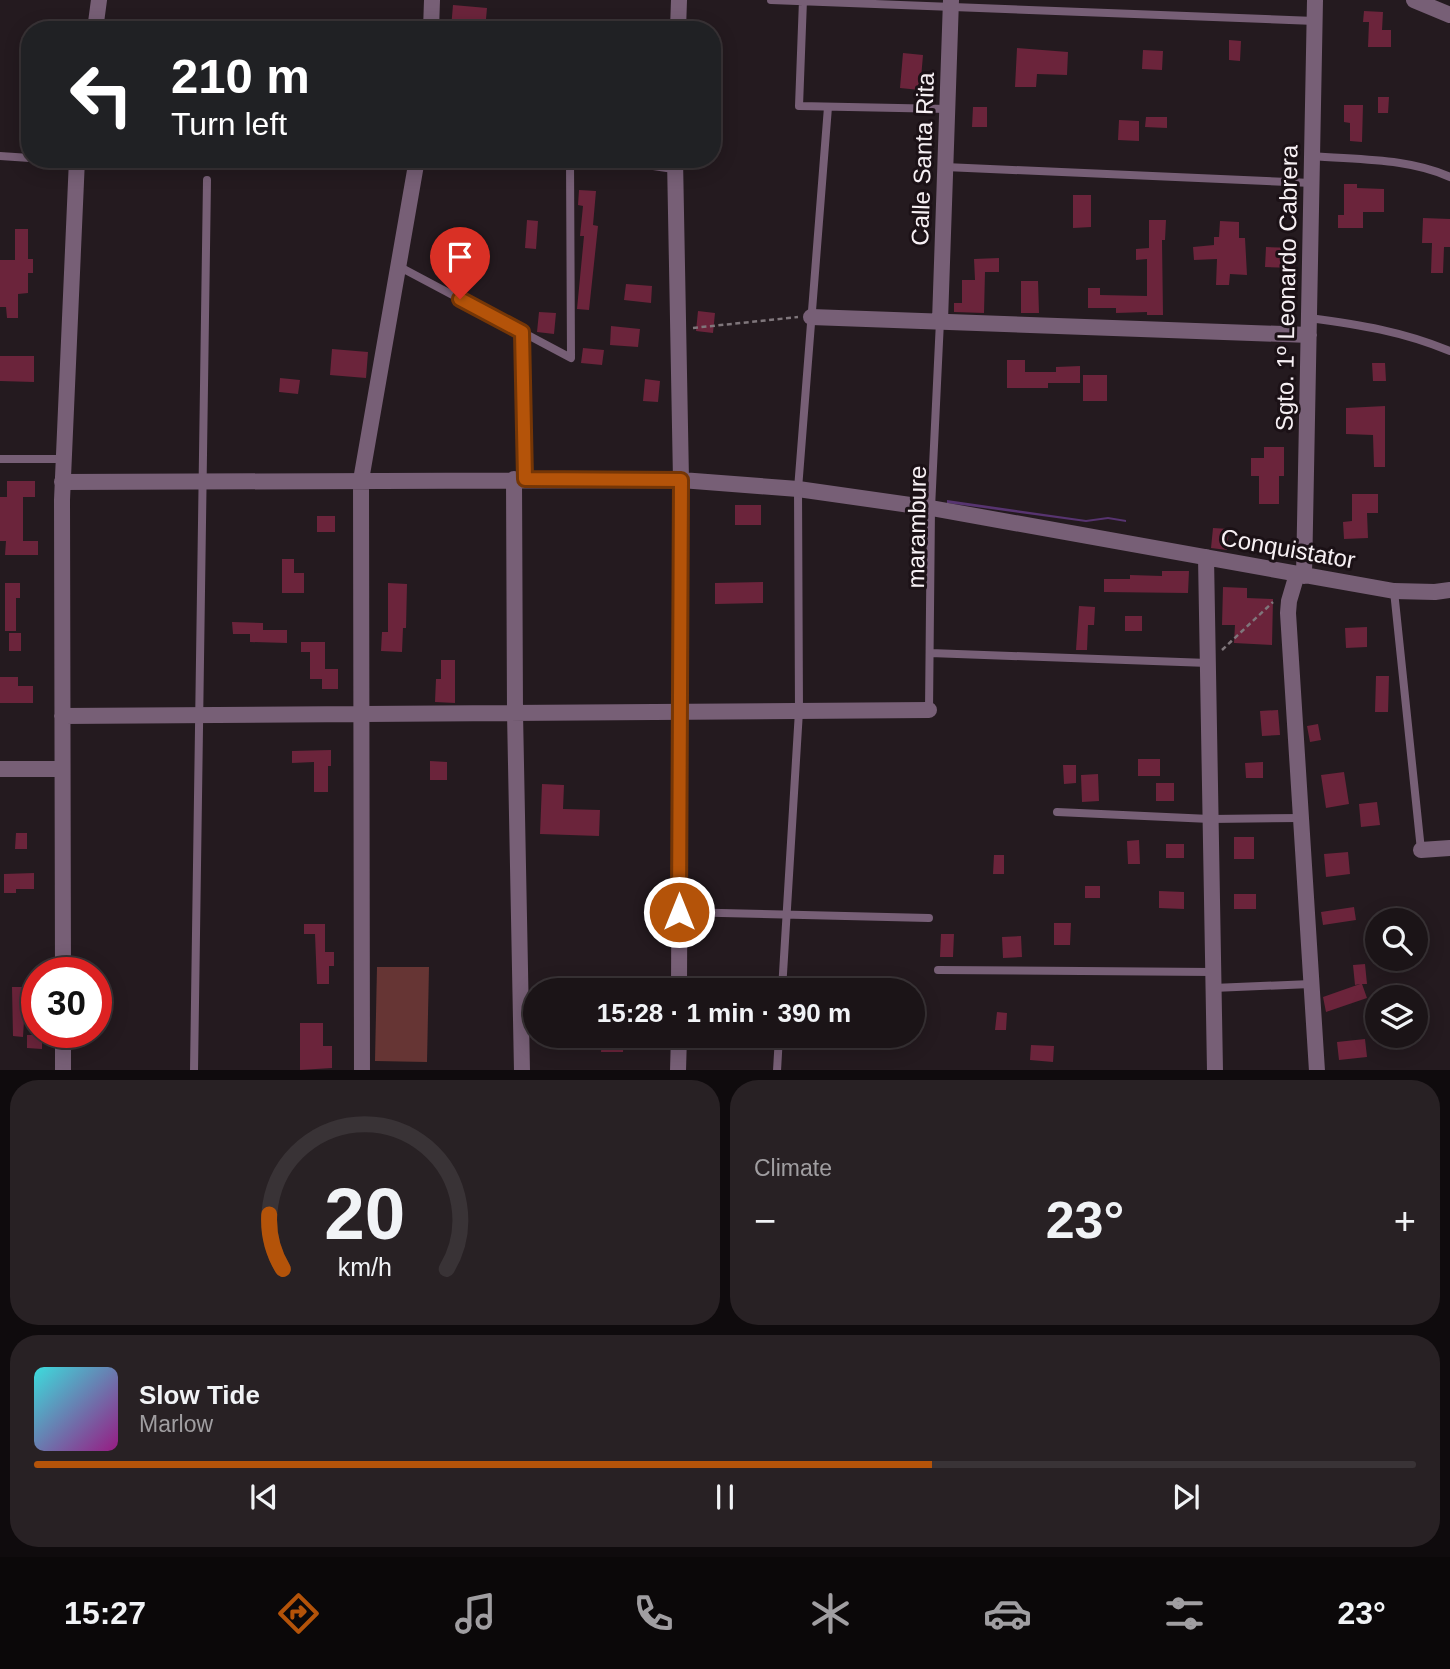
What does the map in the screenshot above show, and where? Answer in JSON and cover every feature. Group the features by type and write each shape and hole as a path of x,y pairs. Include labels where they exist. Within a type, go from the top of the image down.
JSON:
{"street":[{"path":"96,21 99,0"},
{"path":"431,21 432,0"},
{"path":"678,21 679,0"},
{"name":"Sgto. 1º Leonardo Cabrera","path":"1315,0 1301,575 1289,601 1288,613 1317,1070"},
{"path":"1414,0 1450,15"},
{"name":"Calle Santa Rita","path":"940,321 951,4"},
{"path":"63,957 62,482 77,168"},
{"path":"362,1070 361,480 415,168"},
{"path":"675,168 681,480 679,978"},
{"path":"807,317 1309,326"},
{"path":"522,332 515,713 522,1070"},
{"name":"Conquistator","path":"62,482 681,480 798,489 932,508 1394,591 1450,590"},
{"path":"1206,557 1212,660 1210,819 1215,1070"},
{"path":"62,716 929,710"},
{"path":"0,769 62,769"},
{"path":"1421,850 1450,848"},
{"path":"63,1048 63,1070"},
{"path":"678,1048 678,1070"}],"lane":[{"path":"771,0 951,4 1315,21"},
{"path":"803,1 799,106 948,109"},
{"path":"783,978 799,711 798,489 807,317 828,107"},
{"path":"0,156 21,157"},
{"path":"1312,156 1403,164 1432,169 1450,177"},
{"path":"946,167 1312,183"},
{"path":"398,267 571,358 570,168"},
{"path":"194,1070 206,180"},
{"path":"929,710 932,508 940,321"},
{"path":"1309,326 1377,327 1424,340 1450,351"},
{"path":"0,459 64,459"},
{"path":"1394,591 1421,850"},
{"path":"930,653 1212,660"},
{"path":"1057,812 1210,819 1300,818"},
{"path":"679,912 929,918"},
{"path":"938,970 1311,985"},
{"path":"776,1070 778,1048"}],"path":[{"path":"688,328 807,317"},
{"path":"1212,660 1281,594"}],"shaded area":[{"path":"947,500 1086,520 1108,517 1126,522 1108,519 1086,522 947,503"},
{"path":"377,967 429,967 427,1062 375,1061"}],"building":[{"path":"453,5 487,8 486,21 452,21"},
{"path":"1364,11 1383,12 1382,30 1391,30 1391,47 1368,47 1369,22 1363,22"},
{"path":"1229,40 1241,41 1240,61 1229,60"},
{"path":"1017,48 1068,52 1067,75 1037,74 1036,87 1015,87"},
{"path":"1143,50 1163,51 1162,70 1142,69"},
{"path":"903,53 923,55 920,90 900,88"},
{"path":"1378,97 1389,97 1388,113 1378,113"},
{"path":"1344,105 1363,105 1362,142 1350,141 1350,123 1344,122"},
{"path":"973,107 987,107 987,127 972,127"},
{"path":"1146,117 1167,117 1167,128 1145,127"},
{"path":"1119,120 1139,121 1139,141 1118,140"},
{"path":"1344,184 1357,184 1357,188 1384,189 1384,212 1363,212 1363,228 1338,228 1338,215 1344,215"},
{"path":"579,190 596,191 593,225 598,226 589,310 577,309 584,236 580,236 583,206 578,205"},
{"path":"1073,195 1091,195 1091,227 1073,228"},
{"path":"1423,218 1450,219 1450,247 1444,247 1443,273 1431,273 1432,243 1422,243"},
{"path":"527,220 538,221 536,249 525,248"},
{"path":"1149,220 1166,220 1165,240 1162,240 1163,315 1147,315 1147,312 1116,313 1116,308 1088,308 1088,288 1100,288 1100,295 1147,296 1147,259 1136,260 1136,249 1149,248"},
{"path":"1220,221 1239,222 1239,238 1245,238 1247,275 1230,274 1229,285 1216,285 1217,259 1194,260 1193,247 1214,245 1214,237 1219,237"},
{"path":"15,229 28,229 28,259 33,259 33,273 28,273 28,293 18,294 18,318 7,318 6,307 0,307 0,260 15,260"},
{"path":"1266,247 1296,248 1295,268 1265,267"},
{"path":"999,258 999,272 985,272 984,313 954,312 954,303 962,303 962,280 975,280 974,259"},
{"path":"1021,281 1038,281 1039,313 1021,313"},
{"path":"626,284 652,286 651,303 624,300"},
{"path":"698,311 715,313 713,333 696,331"},
{"path":"539,312 556,313 554,334 537,332"},
{"path":"611,326 640,329 638,347 610,345"},
{"path":"583,348 604,350 602,365 581,363"},
{"path":"332,349 368,352 366,378 330,375"},
{"path":"0,356 34,356 34,382 0,381"},
{"path":"1007,360 1025,360 1025,372 1056,372 1056,367 1080,366 1080,383 1048,383 1048,388 1007,388"},
{"path":"1372,363 1385,363 1386,381 1373,381"},
{"path":"1083,375 1107,375 1107,401 1083,401"},
{"path":"280,378 300,380 298,394 279,392"},
{"path":"645,379 660,381 658,402 643,401"},
{"path":"1385,406 1385,467 1374,467 1373,435 1346,434 1346,408"},
{"path":"1264,447 1284,447 1284,476 1279,476 1279,504 1259,504 1259,476 1251,476 1251,458 1264,458"},
{"path":"7,481 35,481 35,497 23,497 23,541 38,541 38,555 5,555 6,541 0,541 0,497 7,497"},
{"path":"1352,494 1378,494 1378,513 1367,513 1368,538 1344,539 1343,522 1352,521"},
{"path":"735,505 761,505 761,525 735,525"},
{"path":"317,516 335,516 335,532 317,532"},
{"path":"1213,528 1229,529 1227,550 1211,548"},
{"path":"282,559 294,559 294,573 304,573 304,593 282,593"},
{"path":"1162,571 1189,571 1188,593 1104,592 1104,579 1130,579 1130,575 1162,576"},
{"path":"763,582 763,603 715,604 715,583"},
{"path":"5,583 20,583 20,598 16,598 16,631 5,631"},
{"path":"388,583 407,584 406,628 403,628 402,652 381,651 382,632 388,632"},
{"path":"1223,587 1247,588 1247,598 1273,599 1272,645 1234,643 1235,625 1222,625"},
{"path":"1079,606 1095,607 1094,625 1088,625 1087,650 1076,650"},
{"path":"1125,616 1142,616 1142,631 1125,631"},
{"path":"232,622 263,623 263,630 287,630 287,643 250,642 250,634 233,634"},
{"path":"1367,627 1367,647 1346,648 1345,628"},
{"path":"9,633 21,633 21,651 9,651"},
{"path":"301,642 325,642 325,669 338,669 338,689 322,689 322,679 310,679 310,652 301,652"},
{"path":"441,660 455,660 455,703 435,702 436,679 441,679"},
{"path":"1376,676 1389,676 1388,712 1375,712"},
{"path":"0,677 18,677 18,686 33,686 33,703 0,703"},
{"path":"1278,710 1280,735 1262,736 1260,711"},
{"path":"1318,724 1321,740 1310,742 1307,726"},
{"path":"331,750 328,792 314,792 314,762 292,763 292,751"},
{"path":"1138,759 1160,759 1160,776 1138,776"},
{"path":"430,761 447,762 447,780 430,780"},
{"path":"1263,762 1263,778 1246,778 1245,763"},
{"path":"1063,765 1076,765 1076,783 1064,784"},
{"path":"1344,772 1349,804 1326,808 1321,775"},
{"path":"1098,774 1099,801 1082,802 1081,775"},
{"path":"1156,783 1174,783 1174,801 1156,801"},
{"path":"542,784 564,785 563,809 600,810 599,836 540,834"},
{"path":"1377,802 1380,825 1361,827 1359,804"},
{"path":"16,833 27,833 27,849 15,849"},
{"path":"1234,837 1254,837 1254,859 1234,859"},
{"path":"1139,840 1140,864 1128,864 1127,841"},
{"path":"1166,844 1184,844 1184,858 1166,858"},
{"path":"1348,852 1350,874 1326,877 1324,854"},
{"path":"994,855 1004,855 1004,874 993,874"},
{"path":"34,873 34,889 16,889 16,893 4,893 4,874"},
{"path":"1085,886 1100,886 1100,898 1085,898"},
{"path":"1159,891 1184,892 1184,909 1159,908"},
{"path":"1234,894 1256,894 1256,909 1234,909"},
{"path":"1354,907 1356,920 1323,925 1321,912"},
{"path":"1054,923 1071,923 1070,945 1054,945"},
{"path":"304,924 325,924 325,952 334,952 334,966 329,966 329,984 317,984 315,934 304,934"},
{"path":"941,934 954,934 953,957 940,957"},
{"path":"1021,936 1022,957 1003,958 1002,937"},
{"path":"1365,964 1367,984 1362,984 1365,999 1326,1012 1323,997 1360,984 1355,985 1353,965"},
{"path":"12,987 21,987 21,1037 13,1036"},
{"path":"997,1012 1007,1013 1006,1030 995,1030"},
{"path":"300,1023 323,1023 323,1046 332,1046 332,1068 300,1070"},
{"path":"1365,1039 1367,1057 1339,1060 1337,1042"},
{"path":"1031,1045 1054,1046 1053,1062 1030,1060"},
{"path":"601,1048 623,1048 623,1052 601,1052"}],"route":[{"path":"460,299 522,332 525,479 681,480 679,912"}]}
